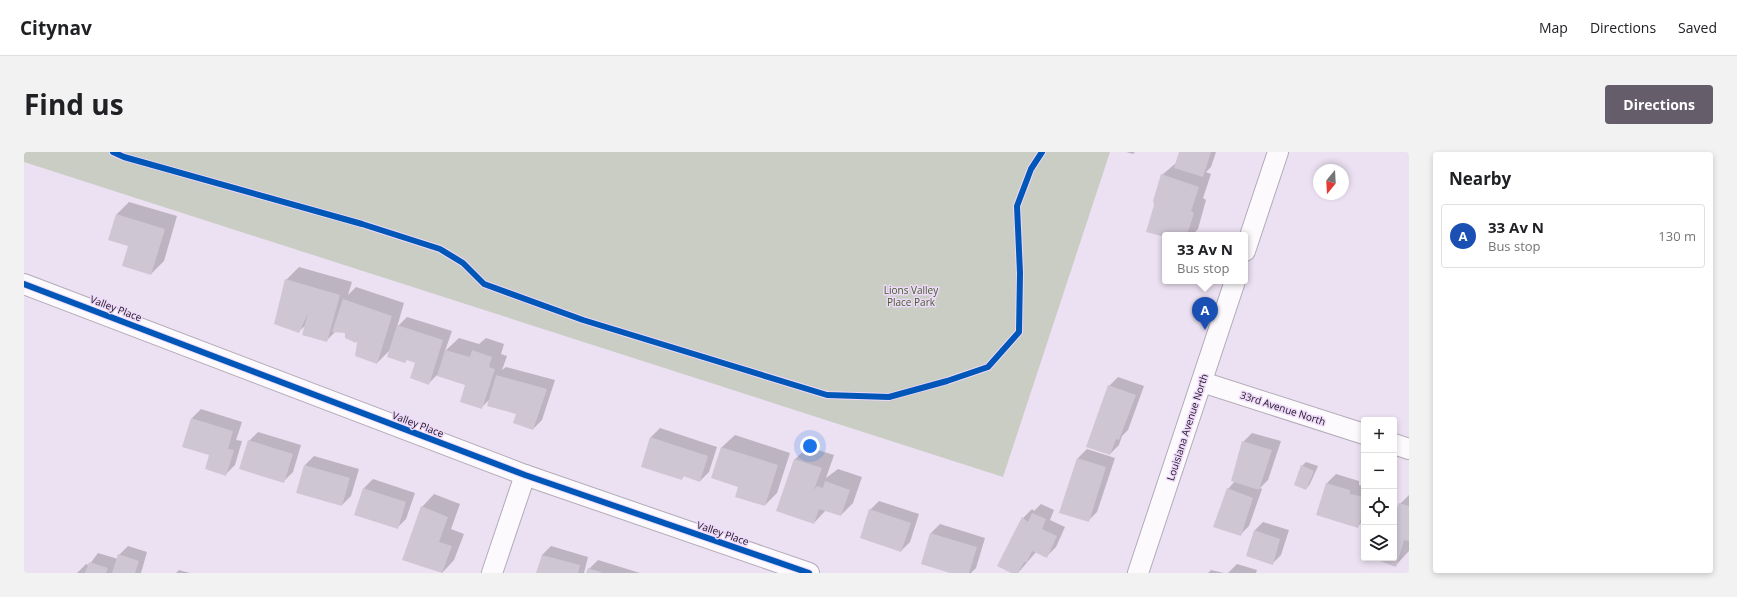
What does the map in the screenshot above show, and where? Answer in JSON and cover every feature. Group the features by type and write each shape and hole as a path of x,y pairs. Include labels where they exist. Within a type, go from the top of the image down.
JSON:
{"street":[{"path":"1248,242 1278,152"},
{"name":"Valley Place","path":"24,284 524,475 809,573"},
{"name":"Louisiana Avenue North","path":"1138,573 1234,284"},
{"name":"33rd Avenue North","path":"1202,382 1361,433"},
{"path":"1397,445 1409,449"},
{"path":"492,573 524,475"}],"green space":[{"name":"Lions Valley Place Park","path":"24,152 1110,152 1003,477 24,162"}],"building":[{"path":"1179,152 1211,152 1203,177 1174,168"},
{"path":"1161,174 1199,187 1191,211 1194,213 1188,232 1162,232 1162,236 1146,232 1154,205 1153,201"},
{"path":"116,214 165,229 151,275 122,266 128,246 108,240"},
{"path":"285,279 340,295 327,342 302,335 308,313 299,333 274,324"},
{"path":"343,299 392,316 377,364 355,356 358,337 356,343 345,338 345,333 332,332"},
{"path":"397,325 443,340 429,385 410,378 415,363 407,360 405,363 387,357"},
{"path":"445,350 470,357 472,350 492,357 489,367 495,369 482,409 460,402 465,385 437,376"},
{"path":"496,375 547,389 533,430 513,423 516,414 487,406"},
{"path":"1108,385 1136,395 1119,440 1116,439 1110,455 1086,447"},
{"path":"191,418 233,431 228,449 234,450 226,476 205,469 209,455 182,447"},
{"path":"650,437 708,456 700,482 683,476 682,480 641,467"},
{"path":"248,440 293,454 284,483 239,469"},
{"path":"1242,441 1272,450 1259,490 1231,481"},
{"path":"721,447 778,465 765,506 735,497 738,487 711,478"},
{"path":"1077,458 1106,467 1089,522 1059,513"},
{"path":"794,459 822,468 814,490 817,486 823,488 825,481 850,490 841,516 819,509 814,524 776,511"},
{"path":"304,465 350,478 342,506 296,493"},
{"path":"1301,465 1314,471 1306,490 1294,485"},
{"path":"1326,483 1350,490 1350,494 1361,496 1361,518 1358,528 1316,515"},
{"path":"363,488 406,502 398,529 354,515"},
{"path":"1227,488 1253,498 1241,536 1213,527"},
{"path":"1399,503 1409,506 1409,541 1404,540 1396,567 1380,561 1397,561 1397,508"},
{"path":"421,506 448,517 439,542 452,546 442,573 402,560"},
{"path":"869,509 911,523 901,552 860,538"},
{"path":"1032,513 1046,519 1042,529 1057,536 1047,558 1032,551 1027,562 1024,562 1018,573 1011,573 997,566 1022,517 1028,522"},
{"path":"1254,530 1280,539 1273,565 1246,556"},
{"path":"930,533 977,547 969,573 950,573 921,564"},
{"path":"118,554 139,561 135,573 112,573"},
{"path":"542,555 580,565 578,573 536,573"},
{"path":"89,562 108,568 106,573 85,573"},
{"path":"588,568 603,573 586,573"}],"cycle path":[{"path":"113,152 124,157 362,224 440,249 463,263 484,284 583,320 827,395 889,397 947,381 988,367 1019,332 1020,273 1017,206 1031,169 1042,152"},
{"path":"24,284 525,475 809,573"}],"place":[{"name":"33 Av N","path":"1205,330"}]}
